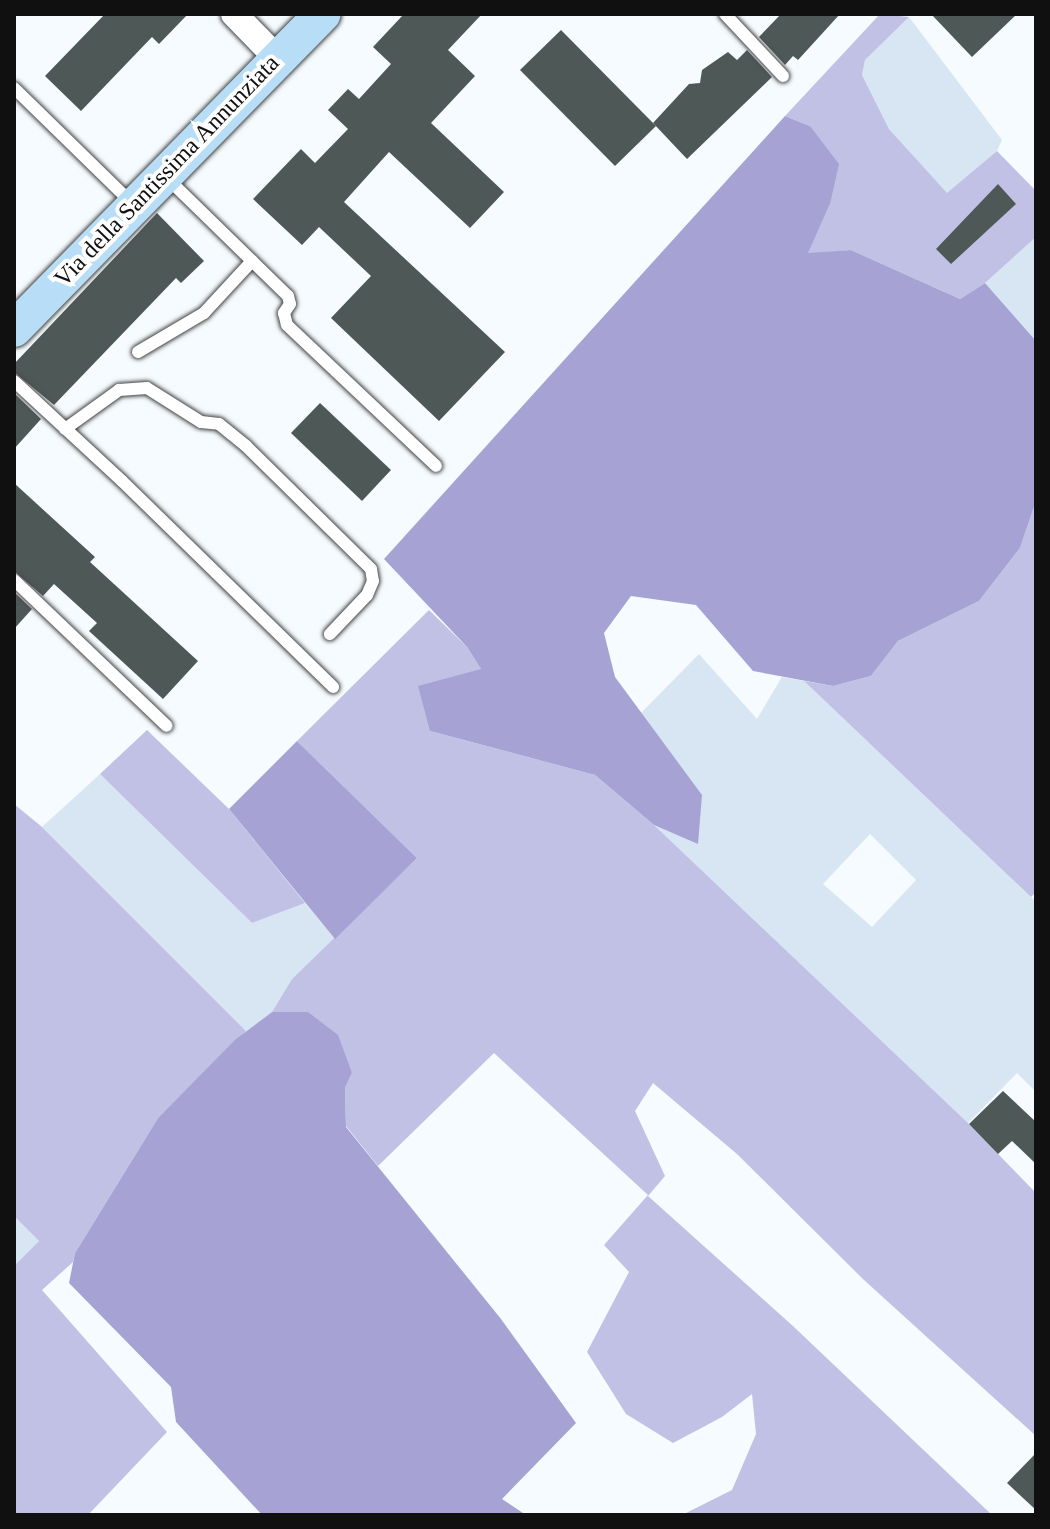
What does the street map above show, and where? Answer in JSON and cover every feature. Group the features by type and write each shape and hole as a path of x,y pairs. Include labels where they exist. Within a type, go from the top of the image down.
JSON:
{"street":[{"path":"234,14 277,58"},
{"name":"Via della Santissima Annunziata","path":"14,329 322,14"}],"lane":[{"path":"725,14 783,76"},
{"path":"14,88 134,205"},
{"path":"164,175 288,296 290,304 284,313 287,325 436,466"},
{"path":"138,352 204,313 252,261"},
{"path":"14,381 333,687"},
{"path":"65,429 119,390 147,388 201,422 219,424 246,446 371,569 373,581 367,595 330,634"},
{"path":"14,580 167,726"}],"shaded area":[{"path":"880,14 909,17 865,60 862,75 889,129 947,193 997,151 1036,191 1036,237 985,283 960,299 851,250 807,254 830,204 810,126 785,116"},
{"path":"909,17 1002,140 997,151 947,194 889,129 862,75 865,60"},
{"path":"785,116 810,126 839,164 830,204 808,253 851,250 960,299 985,283 1036,341 1036,501 1020,548 979,601 898,641 871,676 833,686 753,671 696,605 631,596 604,633 615,677 702,795 698,844 654,825 595,775 430,731 418,686 481,669 467,647 384,559"},
{"path":"1036,237 1036,341 985,283"},
{"path":"1036,501 1036,892 1031,897 804,681 833,686 871,676 898,641 979,601 1020,548"},
{"path":"429,610 467,647 481,669 430,731 595,775 654,825 968,1123 1036,1193 1036,1436 864,1280 737,1154 653,1083 635,1111 665,1176 648,1196 794,1327 992,1515 682,1515 732,1490 756,1434 752,1394 722,1417 673,1443 626,1414 587,1352 629,1272 604,1245 648,1195 494,1053 378,1166 346,1126 345,1088 352,1073 308,1012 272,1012 292,979 417,858 297,741"},
{"path":"699,654 757,719 782,677 804,681 1036,902 1036,1092 1017,1073 968,1123 654,825 698,843 641,713","holes":["870,834 916,880 872,927 823,884"]},
{"path":"147,730 229,809 305,903 252,923 100,774"},
{"path":"297,741 417,858 335,939 229,809"},
{"path":"100,774 252,923 305,903 335,939 292,979 272,1012 246,1031 42,827"},
{"path":"14,804 42,827 246,1031 158,1118 75,1253 73,1262 42,1290 167,1432 88,1515 14,1515 14,1262 16,1264 39,1241 14,1216"},
{"path":"272,1012 308,1012 338,1035 352,1073 345,1088 346,1127 501,1319 576,1423 502,1499 526,1515 262,1515 176,1422 171,1387 69,1283 75,1253 158,1118 236,1039"},
{"path":"14,1216 39,1241 16,1264 14,1262"}],"building":[{"path":"105,14 188,14 159,44 152,37 81,111 45,76"},
{"path":"404,14 482,14 448,50 475,76 431,123 504,192 470,228 389,152 344,202 505,352 439,421 331,318 371,276 319,227 302,245 253,199 301,149 315,163 348,129 328,110 348,89 359,99 391,64 373,47"},
{"path":"781,14 840,14 798,60 793,56 785,65 759,37"},
{"path":"931,14 1017,14 972,57"},
{"path":"561,30 656,126 615,166 520,70"},
{"path":"747,50 772,77 687,159 653,123 689,84 700,83 702,70 728,52 737,60"},
{"path":"998,184 1016,204 951,264 936,249"},
{"path":"157,213 204,261 181,283 176,278 54,405 14,372 14,364"},
{"path":"14,393 41,419 14,449"},
{"path":"320,403 391,470 362,501 291,433"},
{"path":"14,483 95,557 90,562 198,661 163,699 89,631 97,623 54,584 43,596 14,571"},
{"path":"14,592 32,609 14,629"},
{"path":"1003,1091 1036,1122 1036,1164 1012,1141 998,1154 969,1124"},
{"path":"1036,1453 1036,1510 1007,1483"}]}
